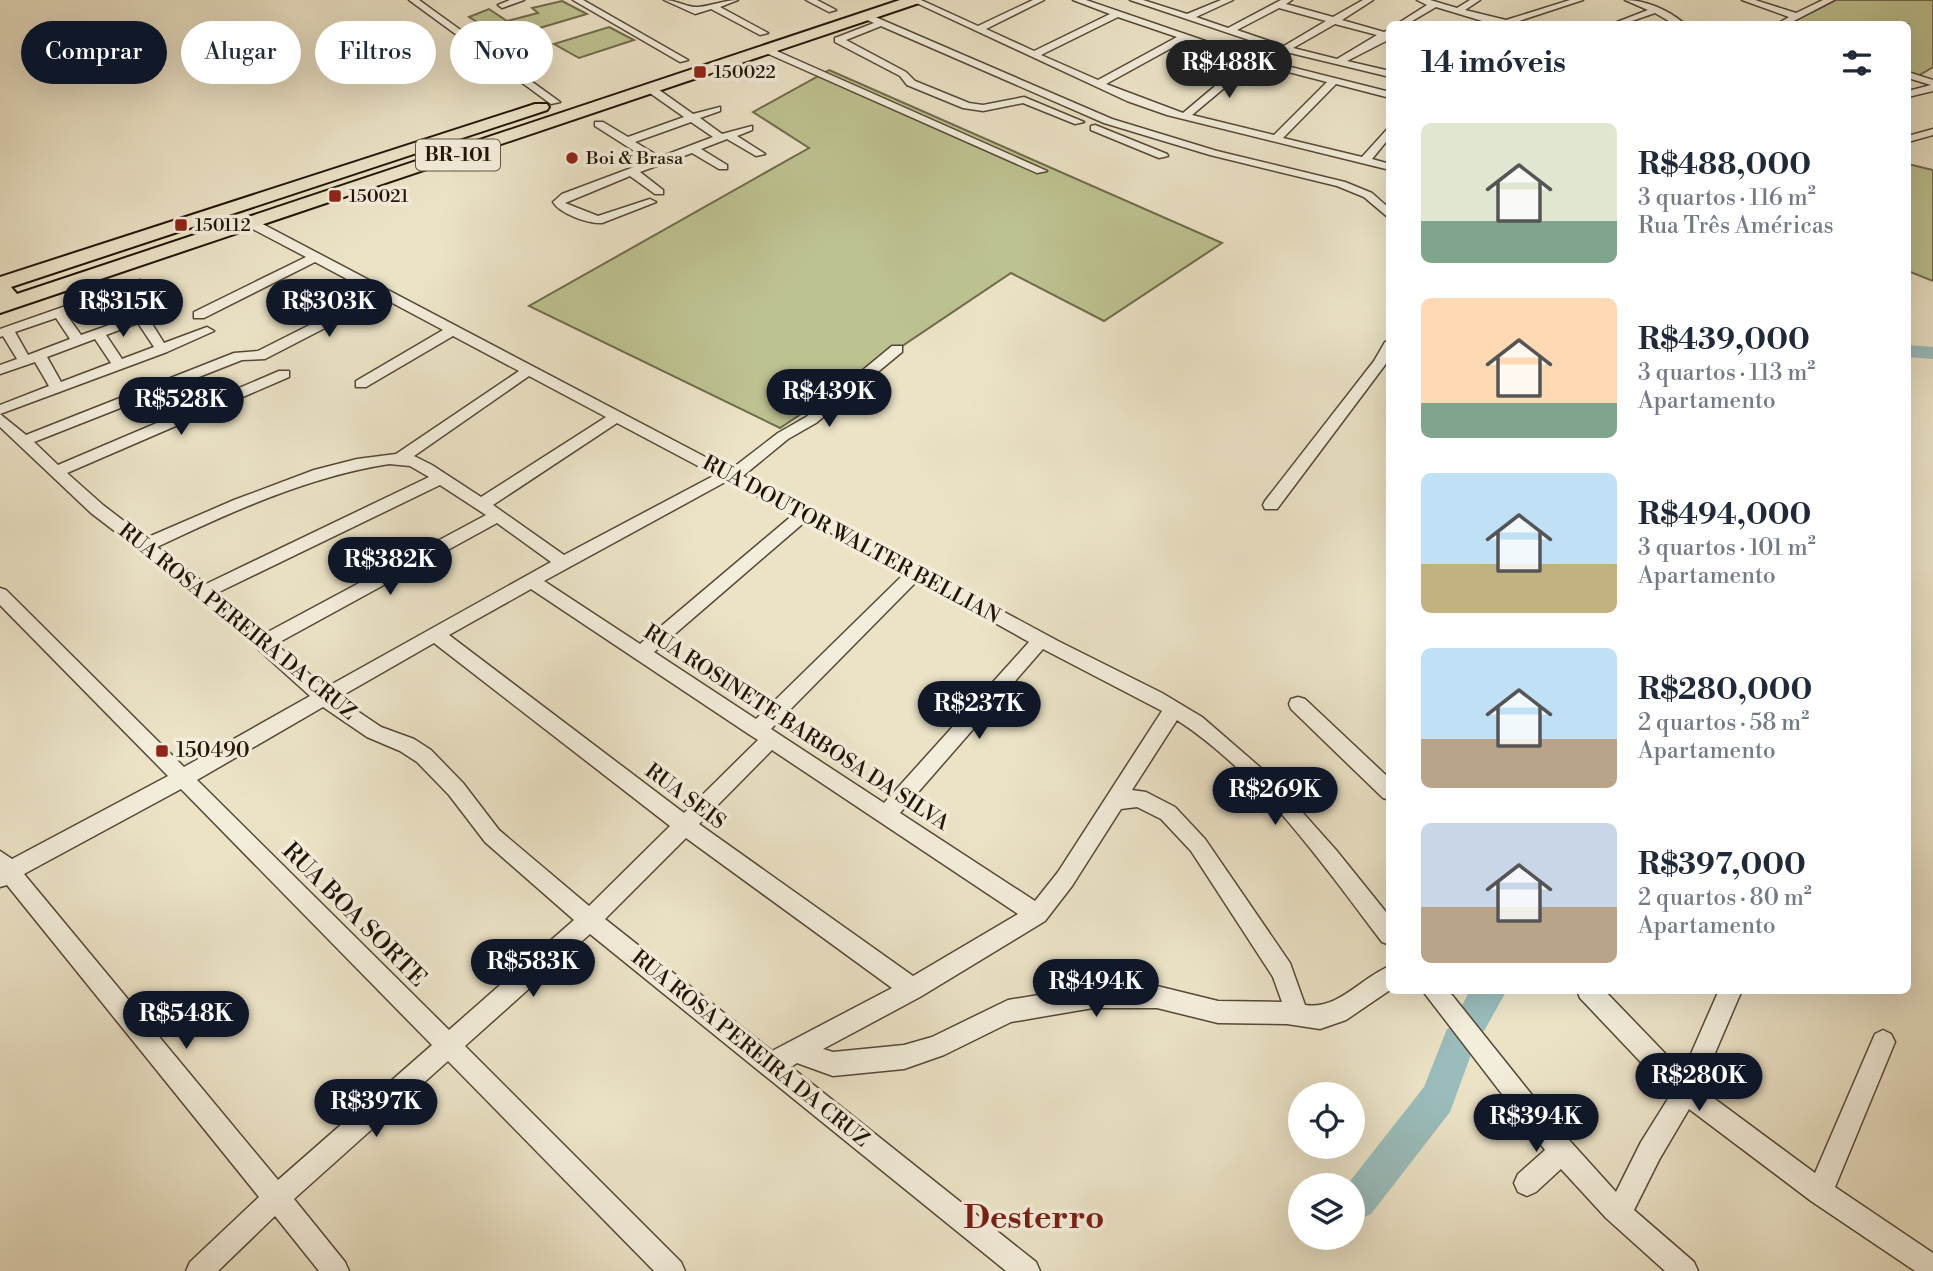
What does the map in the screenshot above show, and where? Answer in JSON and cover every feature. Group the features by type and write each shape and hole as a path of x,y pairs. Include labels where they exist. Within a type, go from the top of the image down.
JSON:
{"highway":[{"name":"BR-101","path":"0,284 683,60 768,37 873,20 914,0"},
{"path":"809,18 852,4"},
{"name":"BR-101","path":"7,305 651,89 768,37"},
{"path":"453,135 446,144 447,148 469,152"},
{"path":"401,152 415,151 424,155 424,161 418,169"},
{"path":"0,284 7,305"}],"street":[{"path":"413,0 555,102"},
{"path":"502,5 520,0"},
{"path":"577,0 683,60"},
{"path":"668,0 689,11 734,0"},
{"path":"810,0 832,10"},
{"path":"914,0 1131,99 1185,116 1386,166"},
{"path":"979,29 1040,0"},
{"path":"1076,0 1252,60 1386,94"},
{"path":"1134,0 1285,48 1386,73"},
{"path":"1229,31 1288,0"},
{"path":"1285,48 1369,0"},
{"path":"1422,0 1483,21"},
{"path":"1458,11 1476,0"},
{"path":"1521,21 1579,0"},
{"path":"1629,0 1656,10 1675,21"},
{"path":"1746,0 1795,16"},
{"path":"1189,17 1223,1"},
{"path":"1787,21 1823,1"},
{"path":"1406,21 1435,4"},
{"path":"1278,5 1386,34"},
{"path":"714,7 768,37 1041,171"},
{"path":"1625,21 1656,10"},
{"path":"1032,55 1118,14"},
{"path":"1163,156 1024,100 983,108 967,106 911,83 903,74 838,40 873,20 1108,121 1214,153 1342,184 1368,195 1386,212"},
{"path":"1338,62 1386,35"},
{"path":"1098,84 1185,37"},
{"path":"1185,116 1252,60"},
{"path":"1911,76 1933,83"},
{"path":"1276,139 1334,81"},
{"path":"1911,93 1933,88"},
{"path":"651,89 725,137 760,154"},
{"path":"627,141 716,109"},
{"path":"1095,128 1108,121"},
{"path":"599,124 660,162"},
{"path":"650,202 598,220 559,204 566,196 748,128"},
{"path":"1911,137 1933,132"},
{"path":"1364,161 1386,134"},
{"path":"694,149 723,167"},
{"path":"632,172 659,192"},
{"name":"RUA DOUTOR WALTER BELLIAN","path":"251,223 1174,708 1211,734 1257,777 1327,853 1386,930"},
{"path":"199,315 316,257"},
{"path":"57,388 32,358 4,332 139,284"},
{"path":"23,441 255,355 383,293"},
{"path":"107,296 126,323"},
{"path":"0,370 170,307"},
{"path":"59,313 78,341"},
{"path":"141,318 162,349"},
{"path":"361,384 453,330"},
{"path":"0,410 207,331"},
{"path":"98,334 119,365"},
{"path":"337,1271 275,1199 178,1076 3,870 182,778 562,562 729,476 783,436 811,421 897,349"},
{"path":"1271,505 1386,352"},
{"path":"146,545 223,509 270,491 340,469 401,458 528,370"},
{"path":"55,472 284,374"},
{"path":"482,504 618,416"},
{"name":"RUA ROSA PEREIRA DA CRUZ","path":"0,419 97,509 205,592 323,697 373,732 407,745 424,756 456,789 492,836 590,920 1027,1271"},
{"path":"401,458 427,468 562,562"},
{"path":"205,592 441,478"},
{"path":"641,653 805,513"},
{"path":"263,643 498,516"},
{"path":"199,1271 275,1199 590,920 684,825 764,734 916,572"},
{"name":"RUA ROSINETE BARBOSA DA SILVA","path":"530,580 1037,914"},
{"name":"RUA BOA SORTE","path":"0,594 672,1271"},
{"name":"RUA SEIS","path":"435,634 684,825 912,989"},
{"path":"886,815 1041,640"},
{"path":"1298,704 1386,788"},
{"path":"770,1065 912,989 1037,914 1058,889 1174,708"},
{"path":"1113,802 1139,798 1168,813 1198,845 1282,971 1298,1015"},
{"path":"798,1052 832,1064 904,1057 936,1046 1008,1011 1050,1002 1093,998 1157,997 1218,1012 1320,1018 1338,1012 1386,980"},
{"path":"1436,994 1563,1151 1619,1213 1682,1269"},
{"path":"1592,994 1686,1092 1821,1192 1933,1268"},
{"path":"1619,1213 1650,1151 1686,1092 1729,994"},
{"path":"1821,1192 1883,1042"},
{"path":"1527,1184 1563,1151"}],"green space":[{"path":"1836,0 1933,0 1933,67 1918,76 1911,74 1911,21 1794,21"},
{"path":"562,1 587,14 553,24 553,21 507,21 538,13 532,8"},
{"path":"489,9 507,21 476,21 469,17"},
{"path":"609,27 634,40 579,58 554,44"},
{"path":"829,70 1222,243 1104,321 1011,273 780,428 529,306 809,148 753,112"},
{"path":"1911,165 1933,170 1933,281 1911,272"}],"waterway":[{"path":"1911,351 1933,353"},
{"path":"1472,1019 1488,994"},
{"path":"1365,1192 1437,1099 1459,1041"}],"place":[{"name":"150022","path":"700,72"},
{"name":"Boi & Brasa","path":"572,158"},
{"name":"150021","path":"335,196"},
{"name":"150112","path":"181,225"},
{"name":"150490","path":"162,751"}],"district":[{"name":"Desterro","path":"1034,1218"}]}
